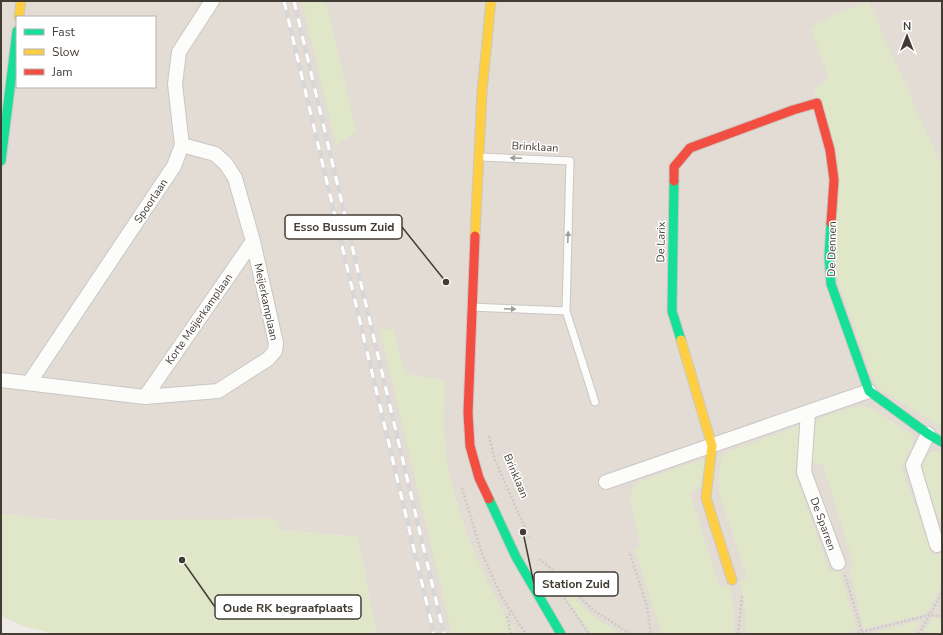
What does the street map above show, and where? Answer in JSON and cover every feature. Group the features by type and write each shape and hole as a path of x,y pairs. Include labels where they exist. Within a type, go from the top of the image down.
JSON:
{"street":[{"path":"19,16 21,1"},
{"name":"Spoorlaan","path":"29,383 174,166 182,145 175,84 178,52 212,1"},
{"path":"491,1 482,92 471,307 468,413 470,446 479,478 516,557 561,634"},
{"path":"1,161 16,39"},
{"name":"De Dennen","path":"792,110 817,103 830,150 834,180 830,256 831,284 869,390"},
{"name":"De Larix","path":"712,446 672,312 674,167 690,148 792,110"},
{"name":"Meijerkamplaan","path":"1,380 145,397 218,391 268,359 274,351 276,343 253,241 235,178 226,164 215,154 182,145"},
{"name":"Korte Meijerkamplaan","path":"145,397 253,241"},
{"path":"606,482 869,390 928,434 942,442"},
{"name":"De Sparren","path":"808,412 804,472 838,563"},
{"path":"928,434 913,465 937,545"},
{"path":"712,446 706,498 732,580"}],"lane":[{"name":"Brinklaan","path":"479,156 570,161 566,311 595,402"},
{"path":"471,307 566,311"}],"path":[{"name":"Brinklaan","path":"488,433 495,460 531,543"},
{"path":"630,554 646,606 651,634"},
{"path":"545,569 536,556 554,571 593,610 631,634"},
{"name":"De Sparren","path":"838,563 844,571 862,632"},
{"path":"549,575 589,634"},
{"path":"732,580 742,597 738,634"},
{"path":"919,634 942,593"},
{"path":"511,634 507,617 512,612"},
{"path":"854,634 929,615 942,616"}],"shaded area":[{"path":"1,1 942,1 942,634 376,634 358,537 282,530 58,520 1,514"}],"green space":[{"path":"302,1 326,1 356,131 336,146"},
{"path":"868,1 942,167 942,427 887,394 875,385 838,281 830,139 814,89 829,78 811,28 837,14"},
{"path":"393,329 406,374 445,380 445,444 449,474 456,501 469,540 483,572 499,604 517,634 452,634 380,330"},
{"path":"863,406 873,409 915,437 902,468 932,555 939,555 942,553 942,585 926,614 863,629 849,566 854,565 823,464 816,464 812,461 815,420 850,408"},
{"path":"801,425 796,476 830,572 839,569 857,630 838,634 745,634 745,606 740,582 746,579 744,567 719,493 721,459 727,452"},
{"path":"932,451 937,451 942,454 942,526 927,486 924,471 925,461"},
{"path":"707,458 699,487 690,493 720,588 729,585 732,597 734,634 662,634 634,548 640,545 630,495 633,488 640,481"},
{"path":"1,514 58,520 277,519 282,530 358,537 376,634 55,634 26,627 1,616"},
{"path":"553,579 592,615 621,634 591,634"},
{"path":"932,618 942,618 942,634 922,634"},
{"path":"922,620 914,634 869,634"}],"railway":[{"path":"284,1 434,634"},
{"path":"294,1 444,634"}],"traffic: fast":[{"path":"1,161 16,39"},
{"path":"674,181 672,311 681,340"},
{"path":"831,223 829,256 831,284 869,391 928,434 942,442"},
{"path":"489,499 516,557 561,634"}],"traffic: slow":[{"path":"19,16 21,1"},
{"path":"475,236 482,92 491,1"},
{"path":"681,340 712,446 706,498 732,580"}],"traffic: jam":[{"path":"674,181 674,167 690,148 793,110 817,103 830,150 834,180 831,223"},
{"path":"475,236 468,413 470,446 479,478 489,499"}],"place":[{"name":"Esso Bussum Zuid","path":"446,282"},
{"name":"Station Zuid","path":"523,532"},
{"name":"Oude RK begraafplaats","path":"182,560"}]}
